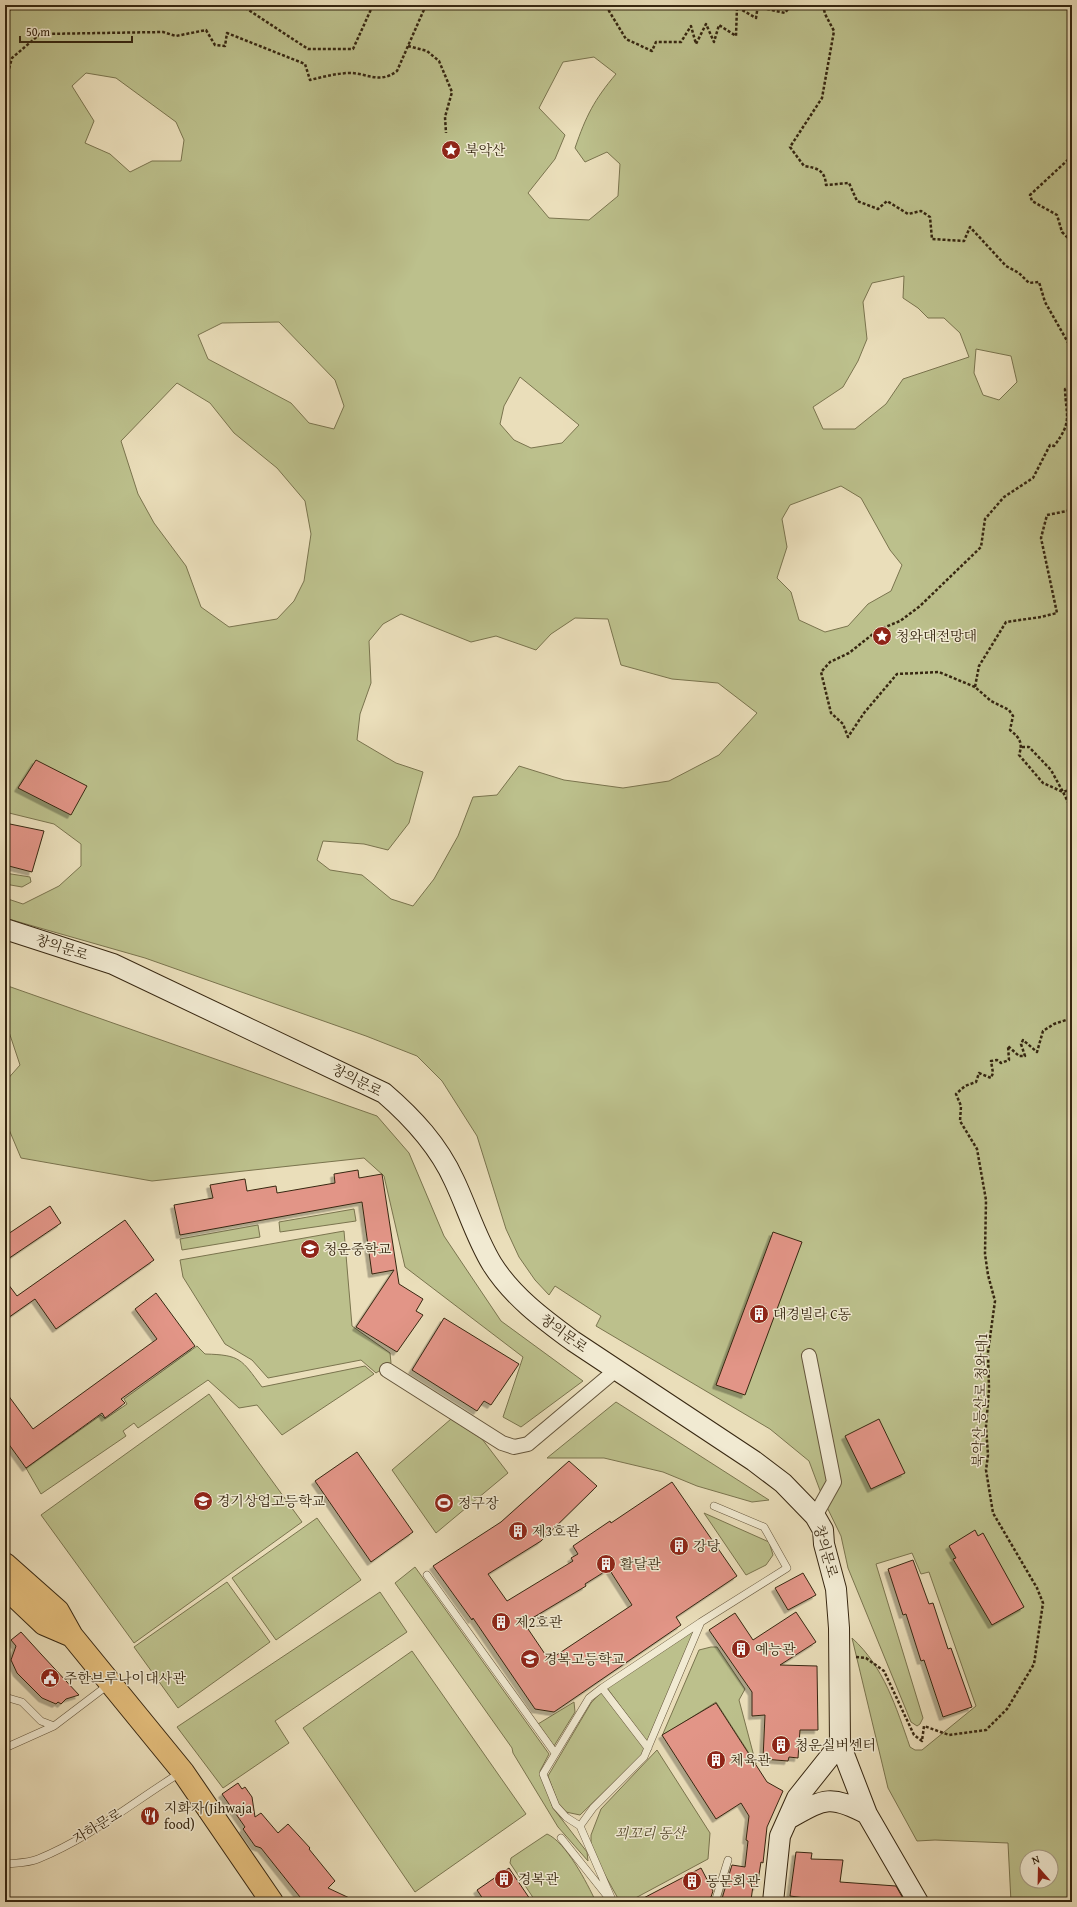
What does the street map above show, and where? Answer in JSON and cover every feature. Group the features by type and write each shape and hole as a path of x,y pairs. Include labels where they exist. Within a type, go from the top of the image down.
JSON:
{"main road":[{"path":"5,1564 58,1611 72,1636 183,1772 272,1902"},
{"path":"5,1587 44,1624 72,1636"}],"street":[{"name":"창의문로","path":"5,929 113,964 384,1093 405,1111 424,1131 442,1156 492,1264 517,1296 544,1320 616,1370 754,1461 783,1483 815,1516 823,1530 824,1544 836,1589 839,1657 840,1744 867,1814 918,1902"},
{"path":"809,1356 834,1482 815,1516"},
{"path":"388,1370 502,1443 514,1447 528,1444 616,1370"},
{"path":"774,1902 780,1836 797,1798 840,1744"},
{"path":"788,1820 813,1805 832,1800 849,1805 867,1814"}],"lane":[{"path":"612,1902 580,1826 566,1817 556,1806 543,1774 589,1698 701,1622 787,1568 764,1527 714,1506"},
{"path":"427,1575 556,1753"},
{"path":"580,1826 593,1808 644,1757 701,1622"},
{"path":"5,1748 54,1726 110,1684"},
{"path":"602,1688 648,1748"},
{"path":"5,1697 22,1702 41,1721 54,1726"},
{"name":"자하문로","path":"5,1864 37,1860 102,1826 146,1794 183,1772"},
{"path":"561,1838 612,1902"},
{"path":"715,1902 728,1860"}],"path":[{"path":"5,16 13,5"},
{"path":"241,5 308,49 353,49 373,5"},
{"path":"5,83 12,58 40,34 163,32 176,36 206,30 214,46 225,46 227,33 305,64 310,80 328,75 349,73 368,77 389,78 397,71 426,5"},
{"path":"609,5 609,11 626,39 652,51 656,42 681,42 691,26 696,44 706,24 714,42 719,25 736,36 737,7 756,18 758,5"},
{"path":"764,5 767,9 785,13 791,5"},
{"path":"823,5 825,14 834,31 822,98 790,147 804,166 818,168 822,172 825,176 826,185 848,183 856,201 878,209 887,201 908,214 921,211 930,217 932,239 964,241 970,227 1006,266 1019,273 1029,283 1039,282 1045,302 1071,347"},
{"path":"408,46 427,51 439,61 452,92 445,117 446,133"},
{"path":"1072,156 1030,195 1032,201 1057,215 1062,232 1072,242"},
{"path":"1071,347 1069,340 1072,335"},
{"path":"1072,388 1065,389 1068,412 1065,432 1054,446 1050,445 1033,478 1004,497 985,519 981,547 920,606 900,621 878,630 849,653 830,662 821,672 831,713 843,724 848,737 864,713 897,674 939,672 975,687 991,702 1009,710 1013,716 1010,730 1019,738 1022,746 1019,755 1043,783 1063,792 1072,789"},
{"path":"975,687 979,666 1006,622 1041,617 1057,612 1041,538 1047,515 1072,510"},
{"path":"1022,746 1029,747 1051,770 1072,810"},
{"name":"북악산 등산로 청와대1","path":"839,1657 866,1658 884,1672 914,1734 922,1741 924,1726 949,1735 986,1730 1007,1709 1034,1664 1043,1603 1037,1588 993,1513 986,1470 988,1455 986,1427 989,1389 988,1352 995,1301 988,1275 985,1254 986,1200 977,1149 960,1121 961,1106 956,1094 965,1086 976,1082 979,1073 991,1078 993,1073 990,1061 997,1060 1002,1063 1009,1060 1008,1046 1019,1056 1025,1056 1021,1044 1023,1040 1037,1052 1043,1031 1054,1024 1072,1018"}],"green space":[{"path":"5,5 1072,5 1071,1902 1011,1902 1008,1843 935,1840 917,1841 888,1788 852,1638 863,1649 881,1675 900,1717 910,1747 915,1750 922,1750 976,1706 929,1572 921,1574 912,1553 876,1564 923,1718 917,1726 911,1722 848,1568 841,1536 824,1501 809,1461 770,1429 596,1326 601,1316 555,1286 549,1295 535,1280 519,1257 506,1229 477,1136 442,1081 417,1056 366,1036 145,958 5,918 5,898 23,904 59,886 81,866 81,844 54,824 5,812","holes":["594,57 616,74 591,109 575,148 585,162 607,152 620,164 618,196 589,220 549,218 528,193 555,159 565,135 539,108 563,62","86,73 116,78 176,122 184,140 181,161 152,161 130,172 110,154 85,143 94,121 72,86","904,276 903,298 918,308 928,318 944,318 960,333 969,357 903,379 886,404 855,429 823,429 813,407 843,387 858,361 867,339 863,302 872,283","279,322 335,380 344,406 334,429 309,423 291,403 208,359 198,335 222,323","976,349 1011,356 1017,382 999,400 983,395 974,373","520,377 579,425 562,443 531,448 514,440 500,424 504,406","177,383 210,403 234,433 277,468 305,501 311,534 304,581 294,601 277,619 229,627 201,607 186,566 154,523 138,494 121,441","841,486 861,498 890,550 902,565 891,591 868,604 848,626 825,632 799,620 791,592 777,578 787,547 782,519 790,505","401,614 471,642 496,636 536,650 551,634 575,618 608,619 621,665 672,679 718,683 757,713 719,755 669,781 623,788 564,780 519,766 497,795 473,797 458,836 434,879 413,906 391,899 362,875 330,870 317,860 323,841 364,844 388,850 409,823 423,772 396,763 357,740 360,714 371,683 369,641 383,624"]},
{"path":"5,873 30,877 31,882 22,887 5,884"},
{"path":"5,985 377,1116 409,1153 444,1236 501,1321 583,1381 521,1427 503,1417 523,1357 405,1267 384,1176 364,1158 152,1181 21,1158 5,1120 5,1082 20,1065 5,1020"},
{"path":"354,1209 356,1221 280,1232 279,1222"},
{"path":"258,1225 260,1237 182,1250 180,1239"},
{"path":"344,1231 352,1326 390,1353 391,1363 376,1373 361,1360 268,1378 252,1360 225,1344 183,1277 180,1260"},
{"path":"197,1346 205,1354 233,1357 239,1360 262,1387 365,1366 374,1374 282,1435 257,1405 239,1408 208,1380 138,1428 134,1423 123,1431 126,1436 41,1494 26,1468 101,1415 105,1419 127,1404 124,1399"},
{"path":"209,1394 302,1522 134,1643 41,1515"},
{"path":"616,1402 769,1500 752,1502 697,1486 663,1472 604,1458 547,1458"},
{"name":"정구장","path":"451,1419 482,1439 508,1473 436,1533 392,1470"},
{"path":"704,1513 769,1542 773,1555 766,1565 746,1575"},
{"path":"317,1518 361,1580 276,1640 232,1578"},
{"path":"415,1567 549,1754 540,1771 553,1808 587,1852 588,1861 558,1827 513,1753 512,1748 395,1583"},
{"path":"227,1582 270,1642 178,1708 134,1647"},
{"path":"380,1592 407,1632 275,1721 289,1743 223,1788 177,1727"},
{"path":"695,1630 647,1742 607,1688"},
{"path":"717,1647 745,1689 739,1700 756,1764 716,1702 662,1736 699,1650"},
{"path":"412,1651 526,1814 415,1892 303,1728"},
{"path":"601,1692 646,1748 642,1755 580,1815 561,1811 548,1776 591,1703"},
{"path":"574,1702 575,1712 554,1746 538,1724"},
{"name":"꾀꼬리 동산","path":"657,1750 710,1833 708,1859 628,1902 620,1902 591,1850 591,1835 601,1809"},
{"path":"547,1834 554,1838 568,1854 582,1874 596,1902 536,1902 510,1863 511,1858"}],"building":[{"path":"36,760 87,786 71,815 18,788"},
{"path":"5,823 44,831 32,872 5,865"},
{"path":"358,1170 359,1178 382,1174 399,1284 423,1299 416,1311 423,1315 397,1352 356,1327 394,1270 372,1274 362,1202 180,1235 174,1205 213,1198 210,1185 245,1179 247,1191 276,1186 277,1193 335,1183 334,1174"},
{"path":"50,1206 61,1223 5,1261 5,1236"},
{"path":"125,1220 154,1260 56,1329 35,1299 5,1320 5,1280 17,1296"},
{"name":"대경빌라 C동","path":"773,1232 802,1242 745,1395 716,1385"},
{"path":"156,1293 195,1346 121,1399 125,1403 105,1418 102,1413 26,1468 5,1439 5,1391 33,1429 157,1339 135,1309"},
{"path":"444,1318 519,1364 491,1405 484,1401 477,1411 412,1370"},
{"path":"879,1419 905,1473 871,1489 845,1436"},
{"path":"357,1452 413,1532 371,1562 315,1481"},
{"path":"569,1461 597,1486 541,1541 488,1574 507,1601 573,1561 571,1558 578,1554 573,1546 610,1521 611,1523 672,1482 737,1576 676,1617 681,1625 554,1712 535,1709 473,1618 472,1620 433,1566 501,1522","holes":["609,1569 632,1605 549,1660 524,1623 586,1586 585,1584"]},
{"path":"975,1530 978,1536 983,1533 1024,1607 992,1625 953,1559 956,1558 949,1546"},
{"path":"913,1560 929,1604 933,1603 948,1649 951,1648 972,1707 943,1717 924,1660 921,1661 906,1614 903,1615 888,1569"},
{"path":"803,1573 816,1595 788,1610 775,1588"},
{"path":"796,1612 816,1642 780,1665 817,1666 818,1730 800,1730 798,1758 789,1757 788,1761 763,1759 765,1715 752,1716 752,1692 709,1630 735,1613 753,1640"},
{"path":"21,1632 79,1695 66,1699 61,1704 58,1702 56,1704 42,1698 17,1673 11,1660 16,1646 11,1640"},
{"name":"체육관","path":"716,1703 767,1782 783,1791 767,1827 763,1863 761,1862 757,1887 753,1886 751,1900 746,1900 745,1902 721,1902 732,1865 745,1867 749,1816 741,1803 716,1819 662,1735"},
{"path":"238,1783 242,1789 245,1787 252,1797 255,1817 261,1813 278,1833 288,1824 310,1848 309,1849 335,1881 328,1888 358,1902 304,1902 261,1848 255,1846 243,1829 245,1827 222,1794"},
{"path":"796,1852 812,1853 811,1859 843,1860 840,1882 896,1886 905,1902 805,1902 805,1898 790,1896"},
{"name":"경복관","path":"509,1868 532,1902 485,1902 477,1890"},
{"name":"동문회관","path":"701,1868 713,1891 711,1897 701,1902 636,1902"}],"place":[{"name":"북악산","path":"451,150"},
{"name":"청와대전망대","path":"882,636"},
{"name":"청운중학교","path":"310,1249"},
{"name":"대경빌라 C동","path":"759,1314"},
{"name":"경기상업고등학교","path":"203,1501"},
{"name":"정구장","path":"444,1503"},
{"name":"제3호관","path":"518,1531"},
{"name":"강당","path":"679,1546"},
{"name":"활달관","path":"606,1564"},
{"name":"제2호관","path":"501,1622"},
{"name":"예능관","path":"741,1649"},
{"name":"경복고등학교","path":"530,1659"},
{"name":"주한브루나이대사관","path":"50,1678"},
{"name":"청운실버센터","path":"781,1745"},
{"name":"체육관","path":"716,1760"},
{"name":"지화자(Jihwaja food)","path":"150,1816"},
{"name":"경복관","path":"504,1879"},
{"name":"동문회관","path":"692,1881"}]}
